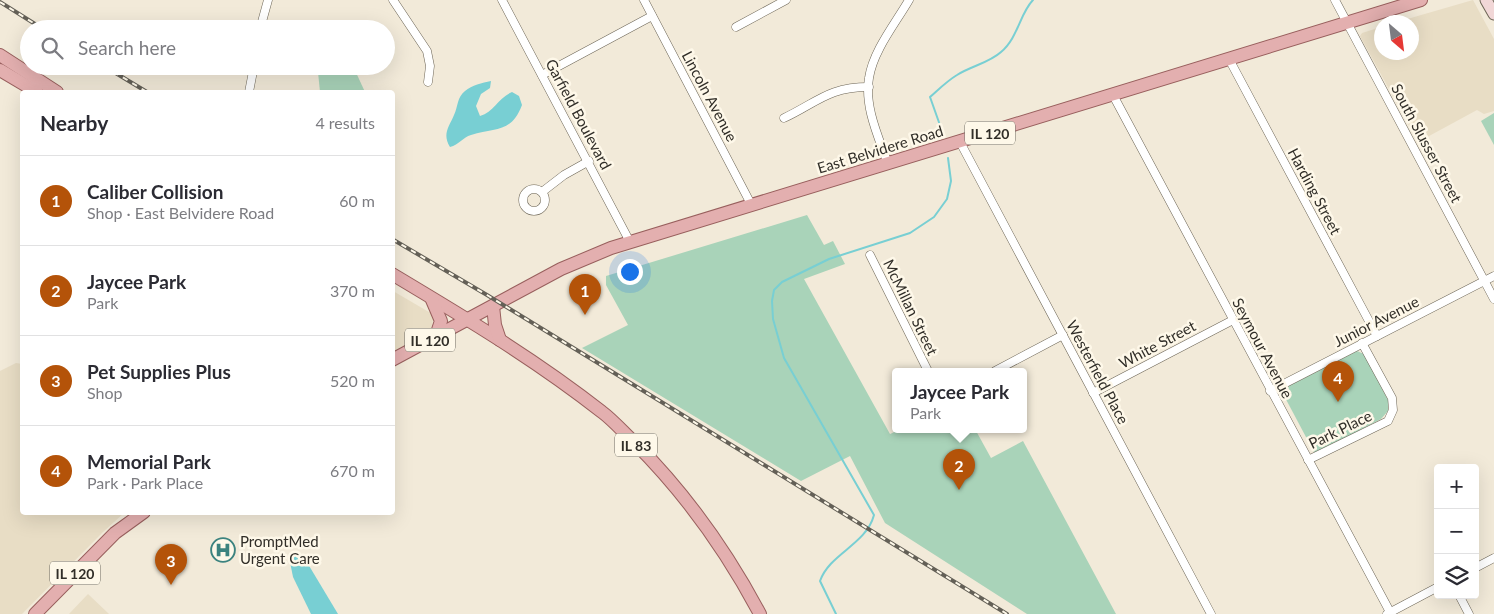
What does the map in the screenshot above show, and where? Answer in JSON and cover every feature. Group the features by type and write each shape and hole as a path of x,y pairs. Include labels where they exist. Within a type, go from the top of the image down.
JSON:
{"main road":[{"name":"East Belvidere Road","path":"395,358 561,269 630,242 1421,0"},
{"path":"0,55 20,68"},
{"path":"0,70 34,90"},
{"path":"31,75 55,90"},
{"name":"IL 83","path":"395,276 500,340 603,412 657,465 701,518 725,553 760,614"},
{"path":"431,298 441,321 436,336"},
{"path":"493,306 495,324 500,340"},
{"name":"IL 120","path":"35,614 130,517"}],"street":[{"path":"262,20 268,0"},
{"path":"393,0 427,51 430,66 428,82"},
{"name":"Garfield Boulevard","path":"502,0 589,161 630,242"},
{"name":"Lincoln Avenue","path":"644,0 752,206"},
{"path":"736,26 786,0"},
{"path":"888,164 875,125 869,87 873,64 908,0"},
{"name":"South Slusser Street","path":"1336,0 1494,299"},
{"path":"1486,0 1494,14"},
{"path":"542,75 652,16"},
{"name":"Harding Street","path":"1229,59 1377,336"},
{"path":"249,90 252,75"},
{"path":"784,118 827,94 854,87 869,87"},
{"name":"Seymour Avenue","path":"1113,95 1389,613"},
{"name":"Westerfield Place","path":"960,142 1211,614"},
{"path":"542,192 564,175 589,161"},
{"name":"McMillan Street","path":"870,255 926,368"},
{"name":"Junior Avenue","path":"1270,391 1494,276"},
{"name":"White Street","path":"1093,393 1233,320"},
{"path":"1001,368 1063,335"},
{"name":"Park Place","path":"1308,460 1388,421 1393,410 1392,398 1362,343"},
{"path":"1479,566 1494,558"},
{"path":"1389,613 1434,589"},
{"path":"1461,599 1469,614"}],"shaded area":[{"path":"1473,0 1494,39 1494,111 1484,114 1477,110 1418,142 1360,36 1362,33 1374,29 1374,60 1419,60 1419,16"},
{"path":"395,292 434,315 431,330 395,351"},
{"path":"16,363 20,364 20,515 122,515 22,614 0,614 0,371"},
{"path":"88,594 109,614 69,614"}],"green space":[{"path":"318,75 357,75 364,90 320,90"},
{"path":"1494,113 1494,145 1481,121"},
{"path":"807,215 824,245 833,241 845,264 804,279 890,434 977,433 991,458 1023,441 1116,614 1027,614 885,523 850,456 801,481 582,348 628,325 606,285 606,276"},
{"path":"1357,351 1364,354 1388,400 1388,411 1381,419 1315,454 1281,390"}],"water":[{"path":"491,81 490,88 481,94 476,106 480,116 512,92 519,96 522,105 518,114 513,121 501,128 468,136 450,147 446,134 460,96 477,84"},
{"path":"297,553 305,559 338,614 311,614 293,577 289,557"}],"waterway":[{"path":"941,128 930,97 957,75 991,59 1001,52 1011,40 1033,0"},
{"path":"836,614 820,581 832,563 864,534 874,515 784,358 773,319 772,301 774,290 782,282 829,259 910,233 934,217 947,199 951,181 948,158"}],"railway":[{"path":"0,2 29,20"},
{"path":"119,75 144,90"},
{"path":"395,241 487,295 1007,614"}],"place":[{"name":"Caliber Collision","path":"585,315"},
{"name":"Memorial Park","path":"1338,402"},
{"name":"Jaycee Park","path":"959,490"},
{"name":"PromptMed Urgent Care","path":"223,550"},
{"name":"Pet Supplies Plus","path":"171,585"}]}
